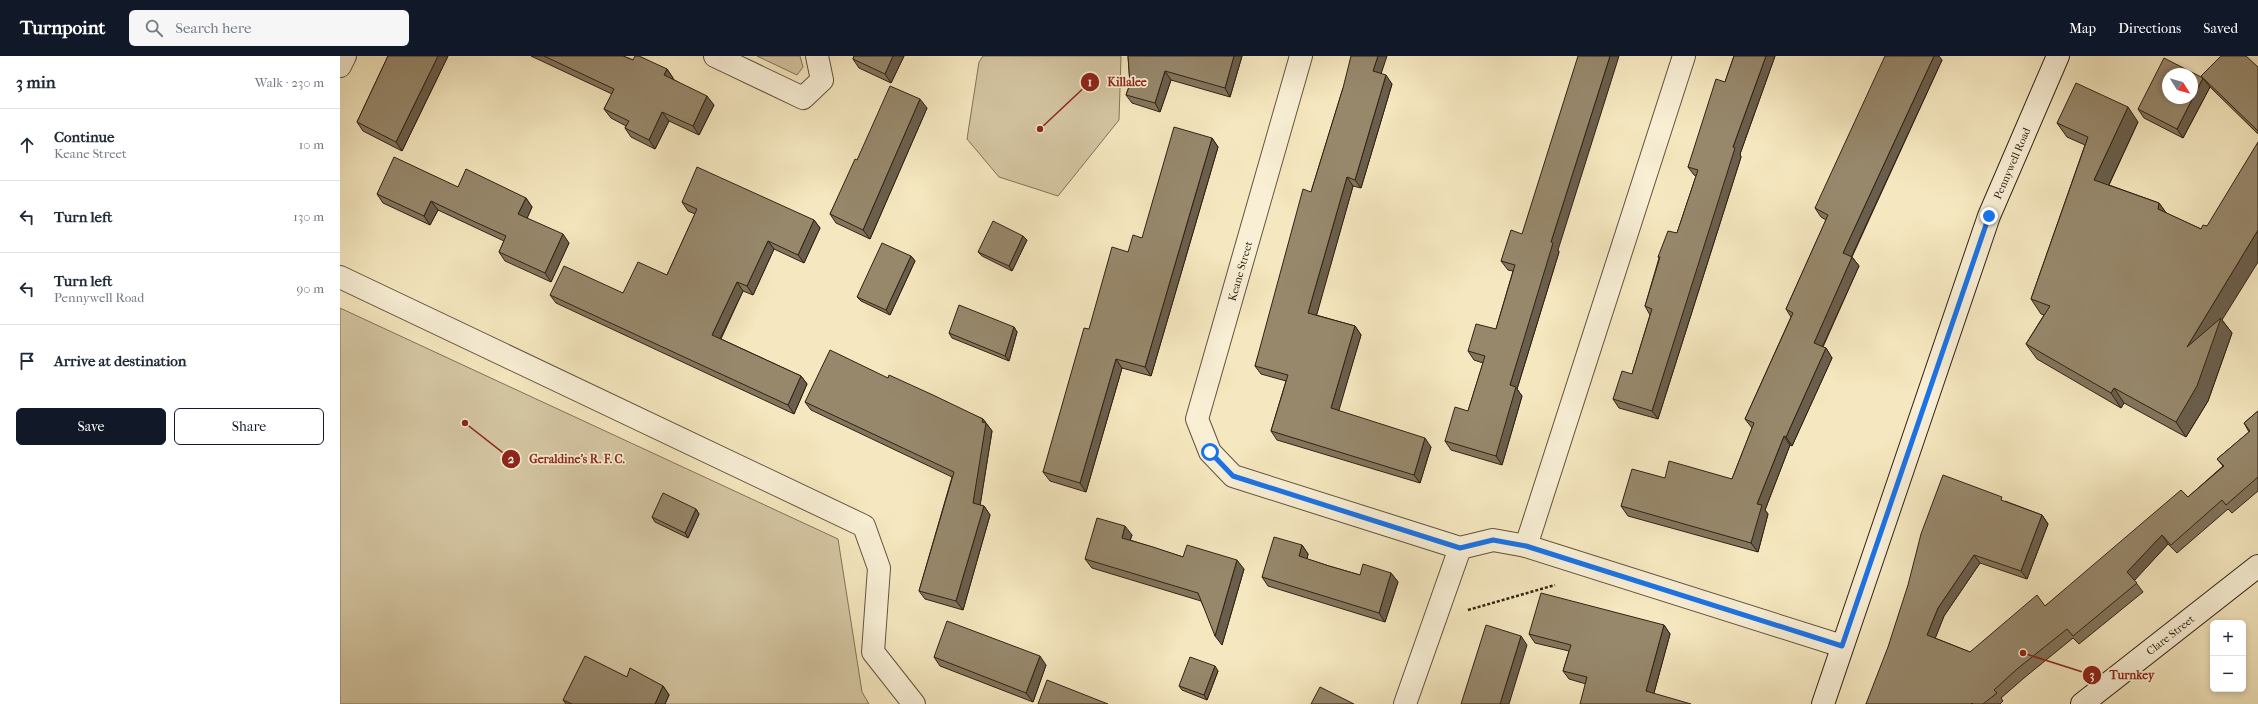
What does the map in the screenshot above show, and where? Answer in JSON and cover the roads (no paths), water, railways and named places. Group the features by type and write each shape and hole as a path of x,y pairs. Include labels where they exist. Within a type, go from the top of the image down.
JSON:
{"street":[{"path":"340,66 345,56"},
{"path":"715,56 803,98 822,80 817,56"},
{"name":"Keane Street","path":"1301,56 1197,419 1210,452 1233,476 1460,548"},
{"path":"1526,546 1684,56"},
{"name":"Pennywell Road","path":"1823,704 1989,216 2058,56"},
{"path":"340,277 864,526 879,568 874,652 914,704"},
{"path":"1405,704 1442,603 1460,548 1493,540 1526,546 1842,646"},
{"name":"Clare Street","path":"2082,704 2258,566"}],"place":[{"name":"Killalee","path":"1040,129"},
{"name":"Geraldine's R. F. C.","path":"465,423"},
{"name":"Turnkey","path":"2023,653"}]}
